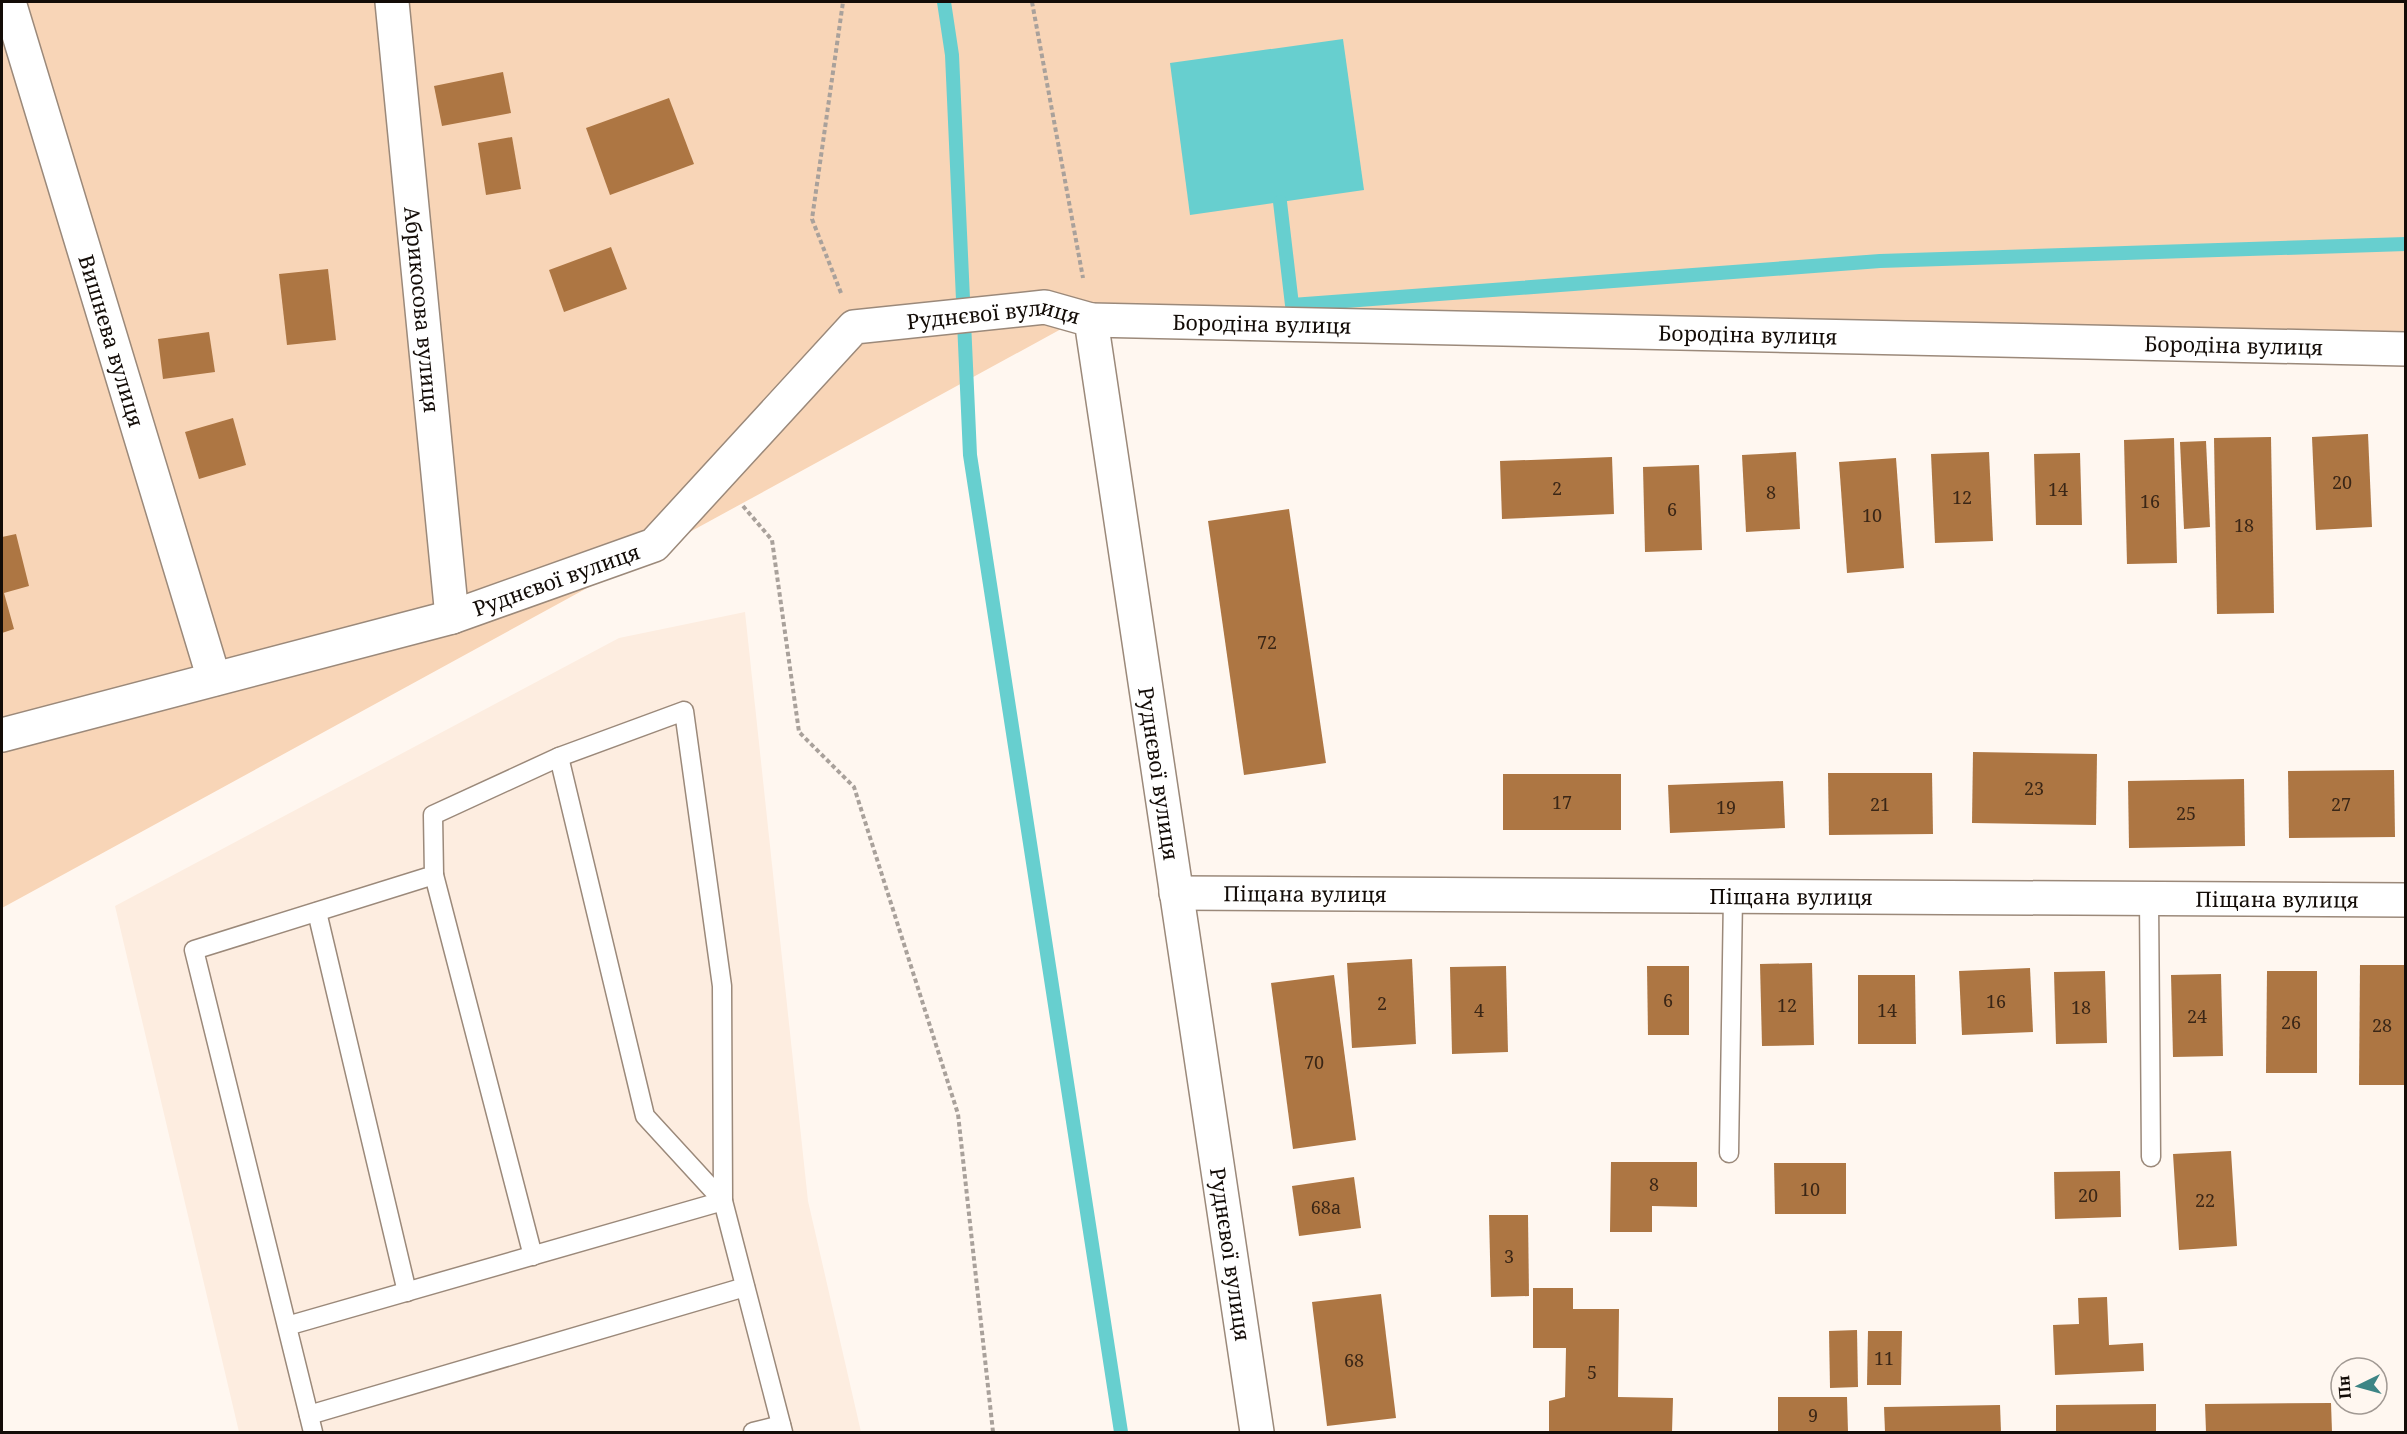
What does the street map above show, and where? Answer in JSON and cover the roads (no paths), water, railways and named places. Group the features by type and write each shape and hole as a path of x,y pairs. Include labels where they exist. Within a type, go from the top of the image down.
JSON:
{"street":[{"name":"Вишнева вулиця","path":"9,2 214,679"},
{"name":"Абрикосова вулиця","path":"392,2 452,617"},
{"name":"Руднєвої вулиця","path":"2,735 452,617 654,545 855,327 1046,307 1091,320 1257,1432"},
{"name":"Бородіна вулиця","path":"1091,320 2406,349"},
{"name":"Піщана вулиця","path":"1176,893 2406,900"}],"lane":[{"path":"533,1256 434,875 434,815 559,757 684,711 722,986 723,1201 782,1429 753,1432"},
{"path":"559,757 645,1116 723,1201"},
{"path":"434,875 194,950 311,1424 745,1287"},
{"path":"1729,1153 1732,896"},
{"path":"2149,898 2151,1157"},
{"path":"316,912 407,1292"},
{"path":"287,1326 723,1201"}],"water":[{"path":"1343,39 1364,190 1190,215 1170,63"}],"waterway":[{"path":"944,2 952,55 970,455 1121,1432"},
{"path":"1280,202 1292,305 1880,261 2406,244"}]}
